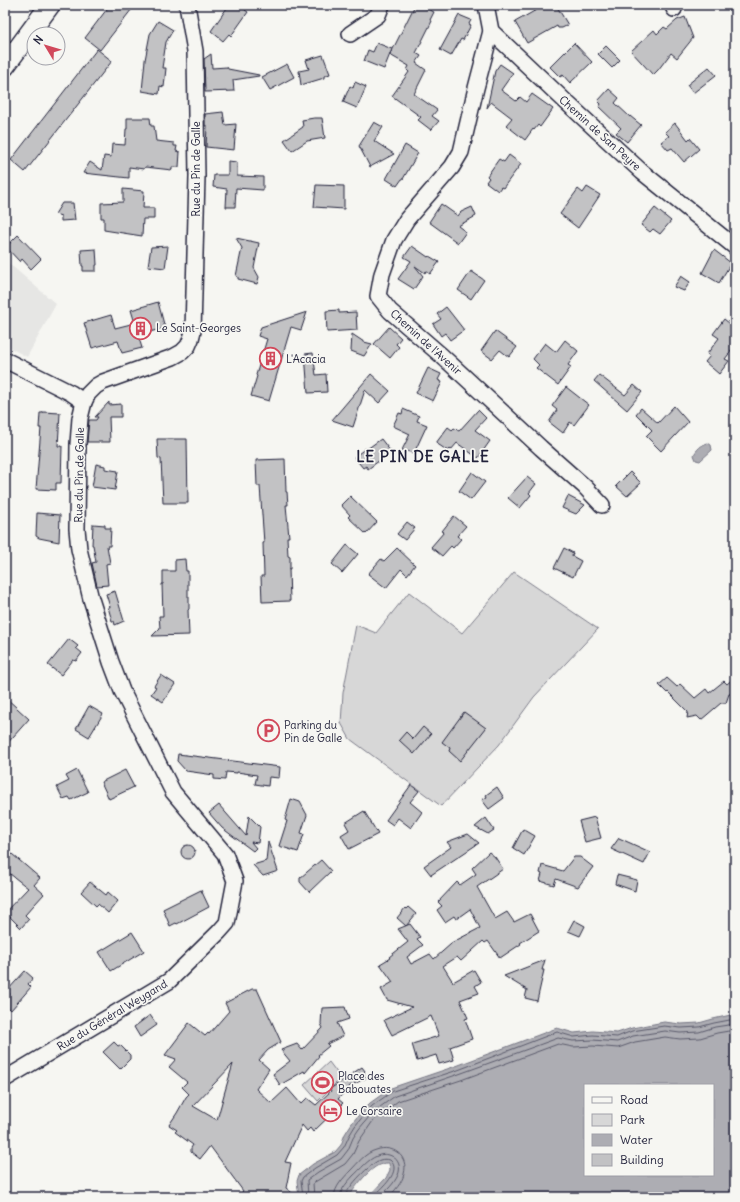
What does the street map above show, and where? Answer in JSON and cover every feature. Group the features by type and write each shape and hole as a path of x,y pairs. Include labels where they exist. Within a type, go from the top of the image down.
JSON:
{"main road":[{"path":"5,49 39,5"},
{"path":"5,66 50,5"}],"street":[{"name":"Rue du Pin de Galle","path":"187,5 195,50 196,176 193,331 188,346 182,352 173,357 115,377 96,386 88,394 84,402 80,418 78,444 77,529 79,549 91,599 122,691 173,792 225,854"},
{"path":"350,34 378,15 382,5"},
{"path":"486,5 491,32"},
{"name":"Chemin de San Peyre","path":"491,32 642,172 735,247"},
{"name":"Chemin de l'Avenir","path":"491,32 461,152 452,167 407,219 394,240 382,274 378,296 390,312 442,356 585,486 602,505"},
{"path":"5,360 71,393 84,402"},
{"name":"Rue du Général Weygand","path":"5,1079 169,981 219,932 227,923 235,881 225,854"}],"shaded area":[{"path":"5,260 56,304 27,357 5,345"}],"green space":[{"path":"514,572 598,629 534,697 499,745 441,806 350,739 341,723 343,693 356,625 376,633 409,592 462,633"},
{"name":"Place des Babouates","path":"329,1062 341,1078 318,1101 304,1085"}],"water":[{"path":"708,443 711,445 712,450 700,461 696,460 694,455 696,451 701,446"},
{"path":"735,1014 735,1197 368,1197 386,1178 390,1170 389,1163 378,1166 368,1173 349,1197 299,1197 297,1181 299,1175 313,1164 335,1152 341,1145 345,1134 352,1123 362,1111 370,1103 391,1088 456,1066 557,1028 574,1033 593,1031 617,1033 632,1028 664,1022 681,1024 699,1023"}],"building":[{"path":"110,5 135,5 100,50 85,38"},
{"path":"229,5 249,5 245,10 248,12 231,36 229,34 223,41 211,31"},
{"path":"415,5 420,5 434,12 430,20 432,21 416,53 421,56 416,63 426,70 414,94 437,110 432,116 439,121 431,130 418,120 421,117 392,96 409,72 407,70 409,66 390,55"},
{"path":"545,5 556,5 568,25 562,28 558,28 557,26 527,43 515,22"},
{"path":"459,15 471,20 469,24 471,25 463,40 461,39 451,56 440,50"},
{"path":"685,17 693,38 677,58 671,53 653,75 631,51 654,30 657,34 664,27 667,29 677,20"},
{"path":"158,21 173,30 166,42 162,68 166,68 164,87 160,86 159,94 142,91 145,60 150,34"},
{"path":"377,43 392,49 384,69 364,61 368,50 373,52"},
{"path":"574,43 592,62 570,83 563,75 560,77 550,67"},
{"path":"606,46 620,60 612,68 598,54"},
{"path":"97,49 112,61 25,172 11,160"},
{"path":"211,54 212,68 227,67 228,69 259,76 233,80 234,91 205,92 204,59"},
{"path":"323,55 330,74 324,76 324,78 301,85 299,71 309,69 306,60"},
{"path":"287,64 294,77 270,90 262,77"},
{"path":"500,64 513,73 501,90 516,101 520,97 526,102 532,94 553,109 540,127 538,125 534,130 533,129 525,140 506,125 512,118 491,102 487,108 495,71"},
{"path":"709,67 716,75 693,93 687,85"},
{"path":"355,82 366,87 357,108 343,102 350,86 353,88"},
{"path":"609,89 619,98 615,103 641,125 627,142 616,133 621,128 599,107 601,104 598,101"},
{"path":"223,112 225,125 236,124 234,150 206,147 207,126 205,126 205,114"},
{"path":"127,118 150,118 151,126 154,126 156,141 174,143 174,146 177,146 176,151 180,152 179,167 172,167 172,170 129,167 129,178 83,173 90,162 102,170 104,156 111,157 112,144 125,145"},
{"path":"322,118 325,138 307,141 292,151 284,140 303,127 302,120"},
{"path":"374,122 383,127 374,141 394,154 370,167 359,146"},
{"path":"675,123 688,140 690,138 699,149 684,162 672,148 668,150 661,142 669,136 665,132"},
{"path":"405,145 418,153 403,179 397,186 386,179"},
{"path":"509,155 521,164 503,188 501,187 498,191 486,182 489,178 487,176 499,159 504,162"},
{"path":"228,161 237,162 237,176 263,177 263,190 236,188 235,207 226,207 227,189 213,187 214,175 228,175"},
{"path":"316,185 344,186 344,209 314,207"},
{"path":"587,187 600,195 578,228 560,214 578,189 583,193"},
{"path":"123,189 144,191 143,208 154,208 154,219 143,219 142,236 104,230 104,218 101,218 101,203 123,202"},
{"path":"62,203 73,203 75,220 61,221 61,216 55,214"},
{"path":"441,204 458,216 461,212 472,207 476,216 458,226 466,232 458,243 429,222"},
{"path":"655,208 671,221 660,234 653,229 650,232 641,225"},
{"path":"18,235 41,259 31,269 22,259 20,262 6,247"},
{"path":"236,238 259,243 254,268 259,277 257,284 238,279 236,276 242,248"},
{"path":"168,246 165,268 148,266 151,247"},
{"path":"412,246 428,257 429,256 439,262 430,274 426,271 425,273 415,266 423,276 414,289 398,279 411,261 404,257"},
{"path":"96,249 96,271 83,271 81,250"},
{"path":"714,250 731,263 719,283 702,273"},
{"path":"471,271 484,280 471,299 458,290"},
{"path":"681,276 690,282 684,291 674,287"},
{"name":"Le Saint-Georges","path":"158,302 165,328 138,335 142,348 122,353 118,341 92,348 84,323 111,315 115,328 135,323 131,310"},
{"path":"446,307 464,330 450,340 445,333 441,336 433,324 441,319 437,314"},
{"path":"339,310 339,313 356,312 357,330 327,332 326,311"},
{"name":"L'Acacia","path":"307,312 301,330 291,327 269,401 251,396 267,339 258,336 261,327"},
{"path":"724,319 735,328 735,346 725,359 729,361 719,374 705,362 710,356 707,354 719,338 713,334"},
{"path":"389,327 401,338 396,344 399,347 390,358 374,344"},
{"path":"495,331 517,347 509,357 500,350 492,359 481,351"},
{"path":"352,334 364,342 372,344 364,356 351,351"},
{"path":"565,340 578,351 568,365 571,367 558,385 536,368 539,365 533,359 545,343 556,352"},
{"path":"313,353 316,375 326,374 327,392 308,393 305,354"},
{"path":"428,368 441,374 438,380 442,382 433,401 416,393"},
{"path":"371,374 390,391 379,403 365,390 353,427 332,420"},
{"path":"599,375 625,395 634,385 642,392 627,410 594,381"},
{"path":"566,387 589,405 574,425 570,422 563,433 549,422 557,410 552,406"},
{"path":"109,402 109,405 121,404 121,417 109,417 110,442 87,442 89,420 96,420 98,417 95,417"},
{"path":"674,406 688,422 661,451 646,436 652,430 636,414 641,408 658,423"},
{"path":"403,409 419,416 417,421 427,425 414,453 402,450 410,434 393,426 399,413 402,414"},
{"path":"478,410 486,418 475,430 490,441 478,458 457,443 451,450 450,449 448,451 436,443 448,427 452,430 454,428 459,431"},
{"path":"40,413 60,413 58,446 62,446 61,483 56,483 56,490 36,489 41,428 39,428"},
{"path":"157,439 187,439 188,503 163,503 161,459 158,458"},
{"path":"381,439 391,452 368,469 366,466 363,468 354,457"},
{"path":"285,459 288,505 286,505 289,537 287,537 288,556 290,557 290,601 262,602 261,576 264,576 264,543 260,486 257,486 256,460"},
{"path":"96,464 105,466 105,469 118,471 115,490 92,487"},
{"path":"472,472 485,482 471,500 459,491"},
{"path":"630,472 641,483 627,496 616,486"},
{"path":"527,477 536,484 529,493 531,495 520,508 508,498"},
{"path":"350,496 377,522 366,534 348,517 350,515 341,505"},
{"path":"568,496 585,505 576,514 562,508"},
{"path":"37,513 60,515 59,542 36,536"},
{"path":"454,516 466,526 457,536 461,539 453,548 451,546 442,556 431,547 444,532 442,531"},
{"path":"407,522 415,528 405,540 397,534"},
{"path":"93,524 105,525 105,528 111,528 110,546 107,546 110,563 106,564 108,585 97,586 92,563 96,562 92,545"},
{"path":"347,545 358,554 342,573 332,564"},
{"path":"397,548 415,565 407,575 401,569 386,588 368,574 381,559 384,561"},
{"path":"564,548 573,553 572,556 581,561 573,577 554,568"},
{"path":"185,559 186,571 188,571 189,635 152,636 160,628 159,616 163,616 163,571 175,571 175,560"},
{"path":"115,591 124,621 115,625 114,621 112,621 106,594"},
{"path":"69,639 78,646 76,648 82,653 76,661 73,660 61,675 48,665"},
{"path":"161,675 175,684 163,702 151,694"},
{"path":"735,677 735,694 729,694 726,703 721,703 701,720 697,716 687,718 688,712 659,685 667,678 677,687 680,684 695,698 706,689 709,693 724,681 727,684"},
{"path":"5,697 29,719 5,746"},
{"path":"89,706 103,714 89,737 76,729"},
{"path":"464,712 486,728 460,761 449,751 450,748 442,742"},
{"path":"423,727 431,734 414,754 399,740 406,732 413,739"},
{"path":"178,754 280,767 279,778 269,777 268,786 255,784 257,775 237,772 226,772 225,780 214,779 214,775 186,771 177,761"},
{"path":"77,770 88,792 71,800 69,797 63,799 57,787 69,781 66,776"},
{"path":"125,770 134,787 109,799 101,782"},
{"path":"411,785 419,791 410,802 422,812 411,828 398,818 393,825 386,820"},
{"path":"497,787 504,798 489,809 482,800"},
{"path":"291,799 300,802 307,815 301,833 304,834 298,852 279,846 287,821 285,820"},
{"path":"219,805 246,836 249,816 260,827 258,843 251,842 256,848 253,851 222,828 209,813"},
{"path":"364,811 378,834 349,849 341,835 349,830 345,823"},
{"path":"595,817 601,838 585,842 579,821"},
{"path":"486,818 494,830 488,834 475,827"},
{"path":"523,829 535,836 524,855 513,848"},
{"path":"468,834 479,843 431,875 424,866 451,847 447,842"},
{"path":"619,838 650,852 644,864 611,849"},
{"path":"268,842 278,871 263,876 253,865 266,861"},
{"path":"188,845 193,847 195,852 193,857 188,859 183,857 181,852 183,847"},
{"path":"5,848 40,878 34,885 44,894 25,915 29,919 21,928 5,912 28,888 5,870"},
{"path":"489,852 495,857 503,869 477,887 495,919 507,912 514,922 530,914 539,931 500,958 488,941 485,943 483,941 461,961 457,957 443,966 453,982 474,970 481,982 475,986 479,993 460,1000 468,1018 465,1019 472,1039 450,1047 454,1060 439,1064 436,1055 417,1061 412,1044 439,1036 431,1016 392,1035 384,1020 412,1007 387,1000 381,989 393,982 380,964 390,958 389,957 408,942 398,929 410,924 420,937 417,939 423,945 407,957 411,964 430,954 434,959 451,943 480,928 470,909 456,919 454,916 445,922 437,910 442,906 438,902 457,882 460,885 476,874 472,868"},
{"path":"574,857 580,857 593,867 578,887 556,879 554,885 540,881 542,865 563,871"},
{"path":"321,860 331,871 309,892 300,882 300,878"},
{"path":"617,875 637,880 635,891 615,884"},
{"path":"90,882 106,895 108,892 118,901 108,913 98,904 96,906 81,892"},
{"path":"201,890 209,907 177,924 176,923 170,926 163,909"},
{"path":"408,907 416,914 406,926 397,918 405,908 406,909"},
{"path":"574,920 585,926 580,936 568,931"},
{"path":"132,932 144,951 111,971 99,952"},
{"path":"545,960 537,1001 525,998 527,990 504,976"},
{"path":"25,971 33,978 28,984 31,987 11,1010 5,1005 5,1000 10,994 7,991"},
{"path":"252,989 257,989 281,1042 268,1050 259,1060 269,1069 256,1089 271,1103 287,1088 301,1104 307,1098 316,1105 331,1091 330,1089 362,1067 365,1071 366,1078 350,1086 338,1099 343,1103 313,1132 310,1128 307,1131 302,1125 285,1162 291,1163 286,1188 297,1197 237,1197 243,1191 210,1146 200,1159 191,1152 193,1145 175,1132 177,1130 169,1125 189,1094 182,1087 187,1082 169,1067 176,1059 165,1055 189,1023 205,1036 208,1033 209,1034 229,1011 225,1003","holes":["233,1064 217,1120 193,1106"]},
{"path":"345,1007 349,1019 337,1023 343,1036 327,1044 329,1046 318,1055 319,1056 305,1073 304,1071 280,1085 273,1074 290,1061 281,1050 297,1044 302,1050 323,1028 321,1024 322,1008"},
{"path":"150,1015 157,1025 140,1037 134,1027"},
{"path":"114,1042 118,1046 120,1045 130,1055 130,1059 120,1069 103,1052"}],"place":[{"name":"Le Saint-Georges","path":"140,328"},
{"name":"L'Acacia","path":"271,359"},
{"name":"Parking du Pin de Galle","path":"269,731"},
{"name":"Place des Babouates","path":"323,1082"},
{"name":"Le Corsaire","path":"331,1111"}],"district":[{"name":"LE PIN DE GALLE","path":"423,456"}]}
